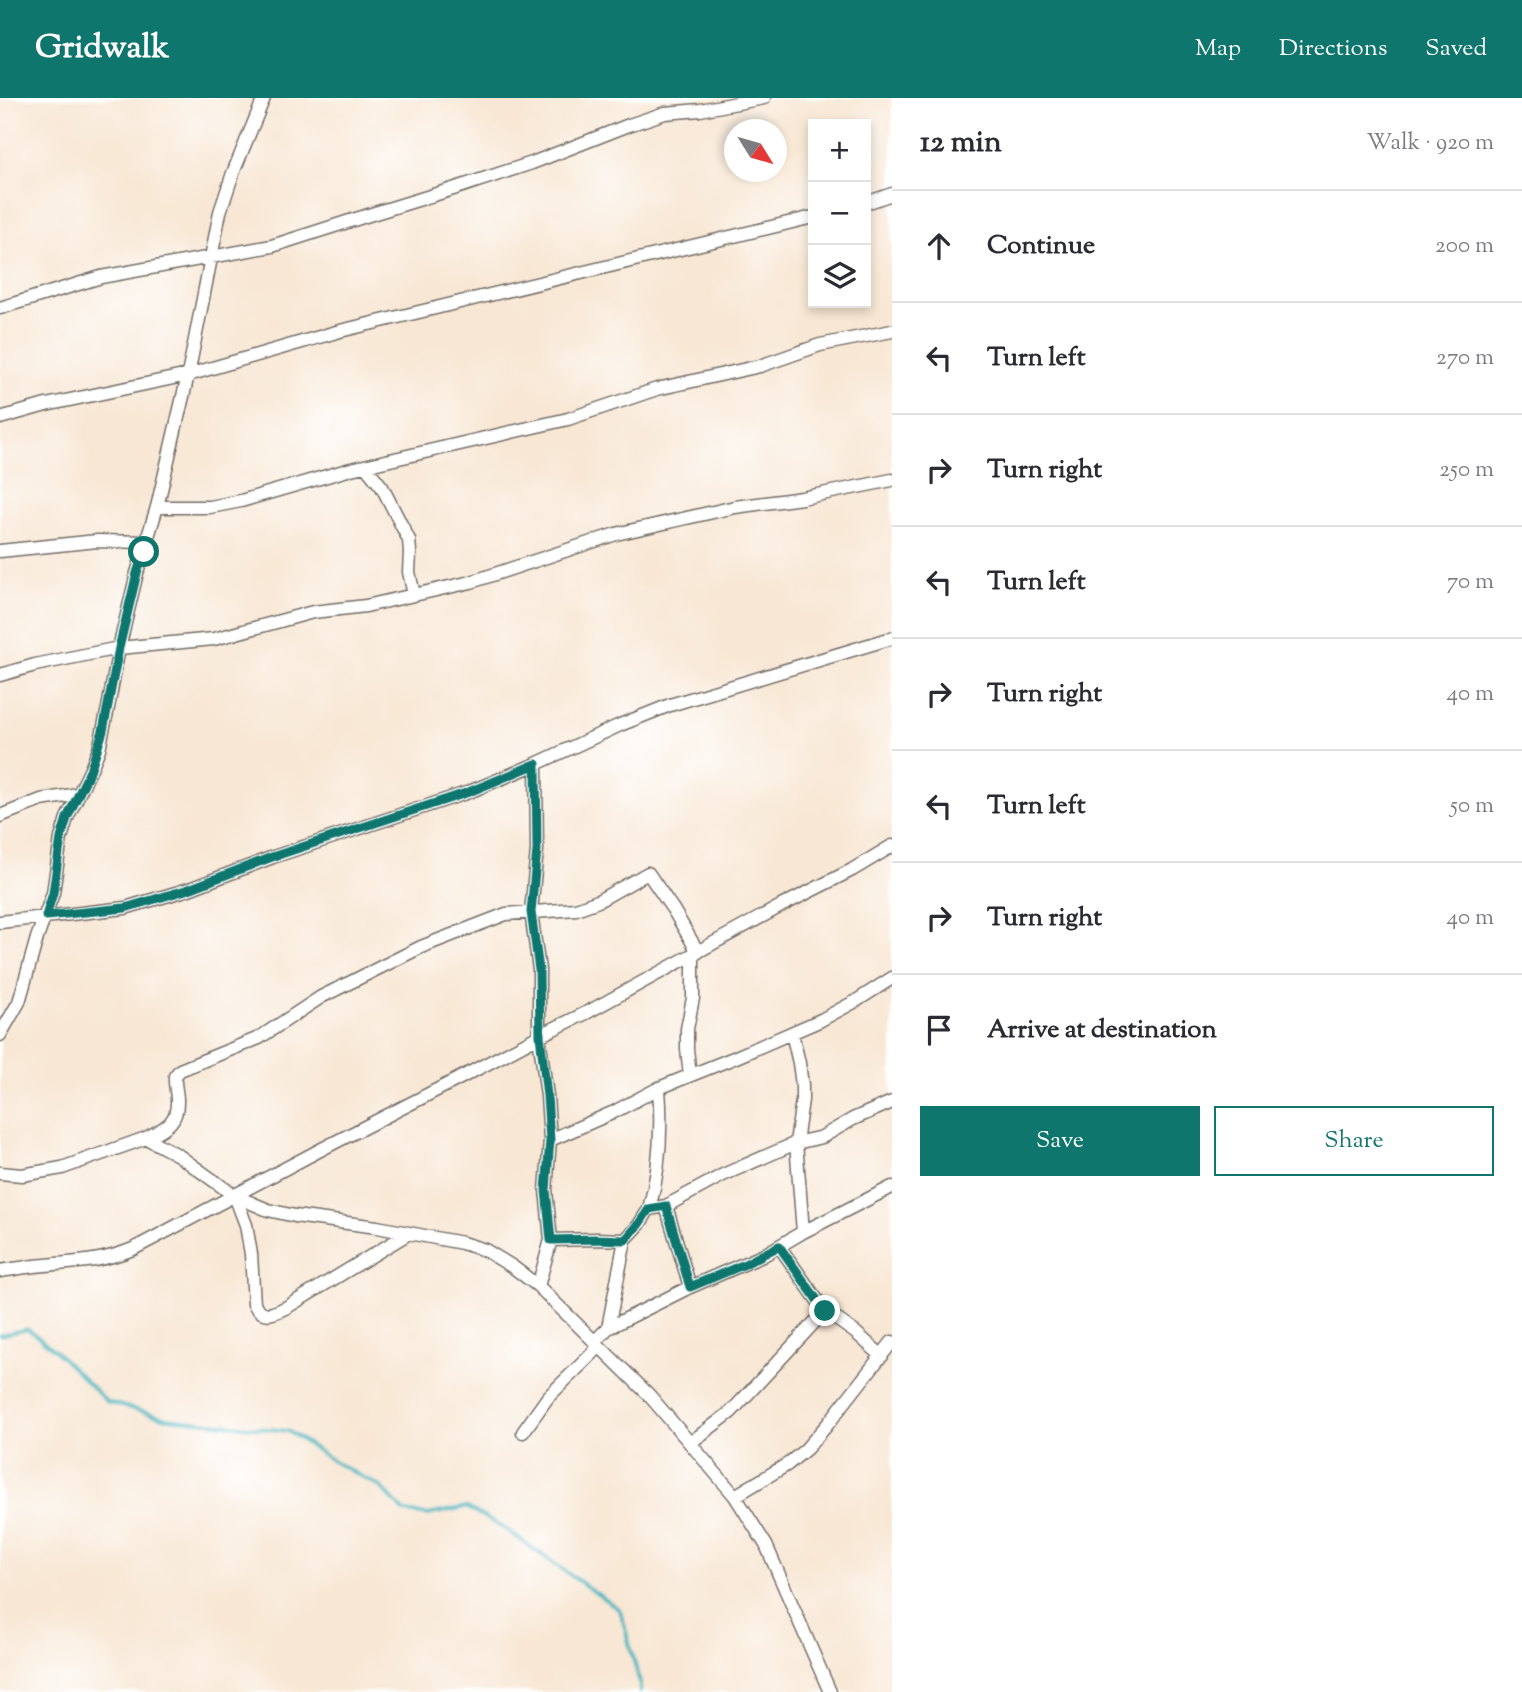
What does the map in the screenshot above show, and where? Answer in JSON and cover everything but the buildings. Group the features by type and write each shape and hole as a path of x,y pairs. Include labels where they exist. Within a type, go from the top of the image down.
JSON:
{"street":[{"path":"0,1035 19,1002 46,916 67,818 99,749 137,573 158,507 226,193 264,98"},
{"path":"0,308 102,276 272,246 453,190 665,113 700,110 764,98"},
{"path":"871,201 892,194"},
{"path":"0,418 46,405 188,374 340,331 808,218"},
{"path":"158,507 210,507 241,501 351,469 568,419 657,389 760,366 820,345 892,331"},
{"path":"366,467 382,487 409,540 409,572 414,595"},
{"path":"0,675 24,667 119,648 214,639 313,612 366,606 471,582 577,546 649,526 735,507 802,498 892,480"},
{"path":"0,551 97,541 148,542"},
{"path":"0,922 125,908 189,889 272,857 469,792 670,705 892,638"},
{"path":"536,764 537,850 531,912 539,970 540,1035 550,1140 546,1190 551,1240 538,1286"},
{"path":"0,816 41,800 78,794"},
{"path":"0,1271 97,1261 133,1249 588,1012 852,870 892,845"},
{"path":"0,1173 22,1175 62,1168 146,1138 170,1125 174,1117 178,1103 175,1076 180,1070 259,1038 321,997 422,947 506,915 576,909 598,901 648,873 674,911 696,953 693,998 687,1029 690,1075"},
{"path":"550,1140 612,1113 659,1088 821,1020 892,978"},
{"path":"792,1032 802,1085 796,1143 803,1232"},
{"path":"523,1432 548,1397 608,1328 625,1240 649,1209 655,1184 660,1136 659,1088"},
{"path":"649,1209 666,1206 723,1175 796,1143 821,1137 892,1101"},
{"path":"146,1138 178,1155 235,1196 268,1210 462,1243 485,1250 538,1286 649,1395 735,1496 766,1545 830,1692"},
{"path":"608,1328 690,1287 745,1264 892,1187"},
{"path":"235,1196 248,1235 254,1304 258,1311 264,1314 271,1315 287,1307 409,1233"},
{"path":"666,1206 690,1287"},
{"path":"551,1240 625,1240"},
{"path":"779,1246 825,1311 882,1356"},
{"path":"690,1443 740,1403 825,1311"},
{"path":"735,1496 788,1464 806,1449 892,1342"}],"waterway":[{"path":"0,1335 28,1329 53,1349 107,1402 167,1418 288,1431 336,1463 381,1487 404,1512 428,1515 466,1507 505,1529 620,1610 640,1683 640,1692"}],"route":[{"path":"144,552 119,648 99,749 67,818 46,916 125,908 189,889 272,857 469,792 536,764 537,850 531,912 539,970 540,1035 550,1140 546,1190 551,1240 625,1240 649,1209 666,1206 690,1287 745,1264 779,1246 825,1311"}]}
